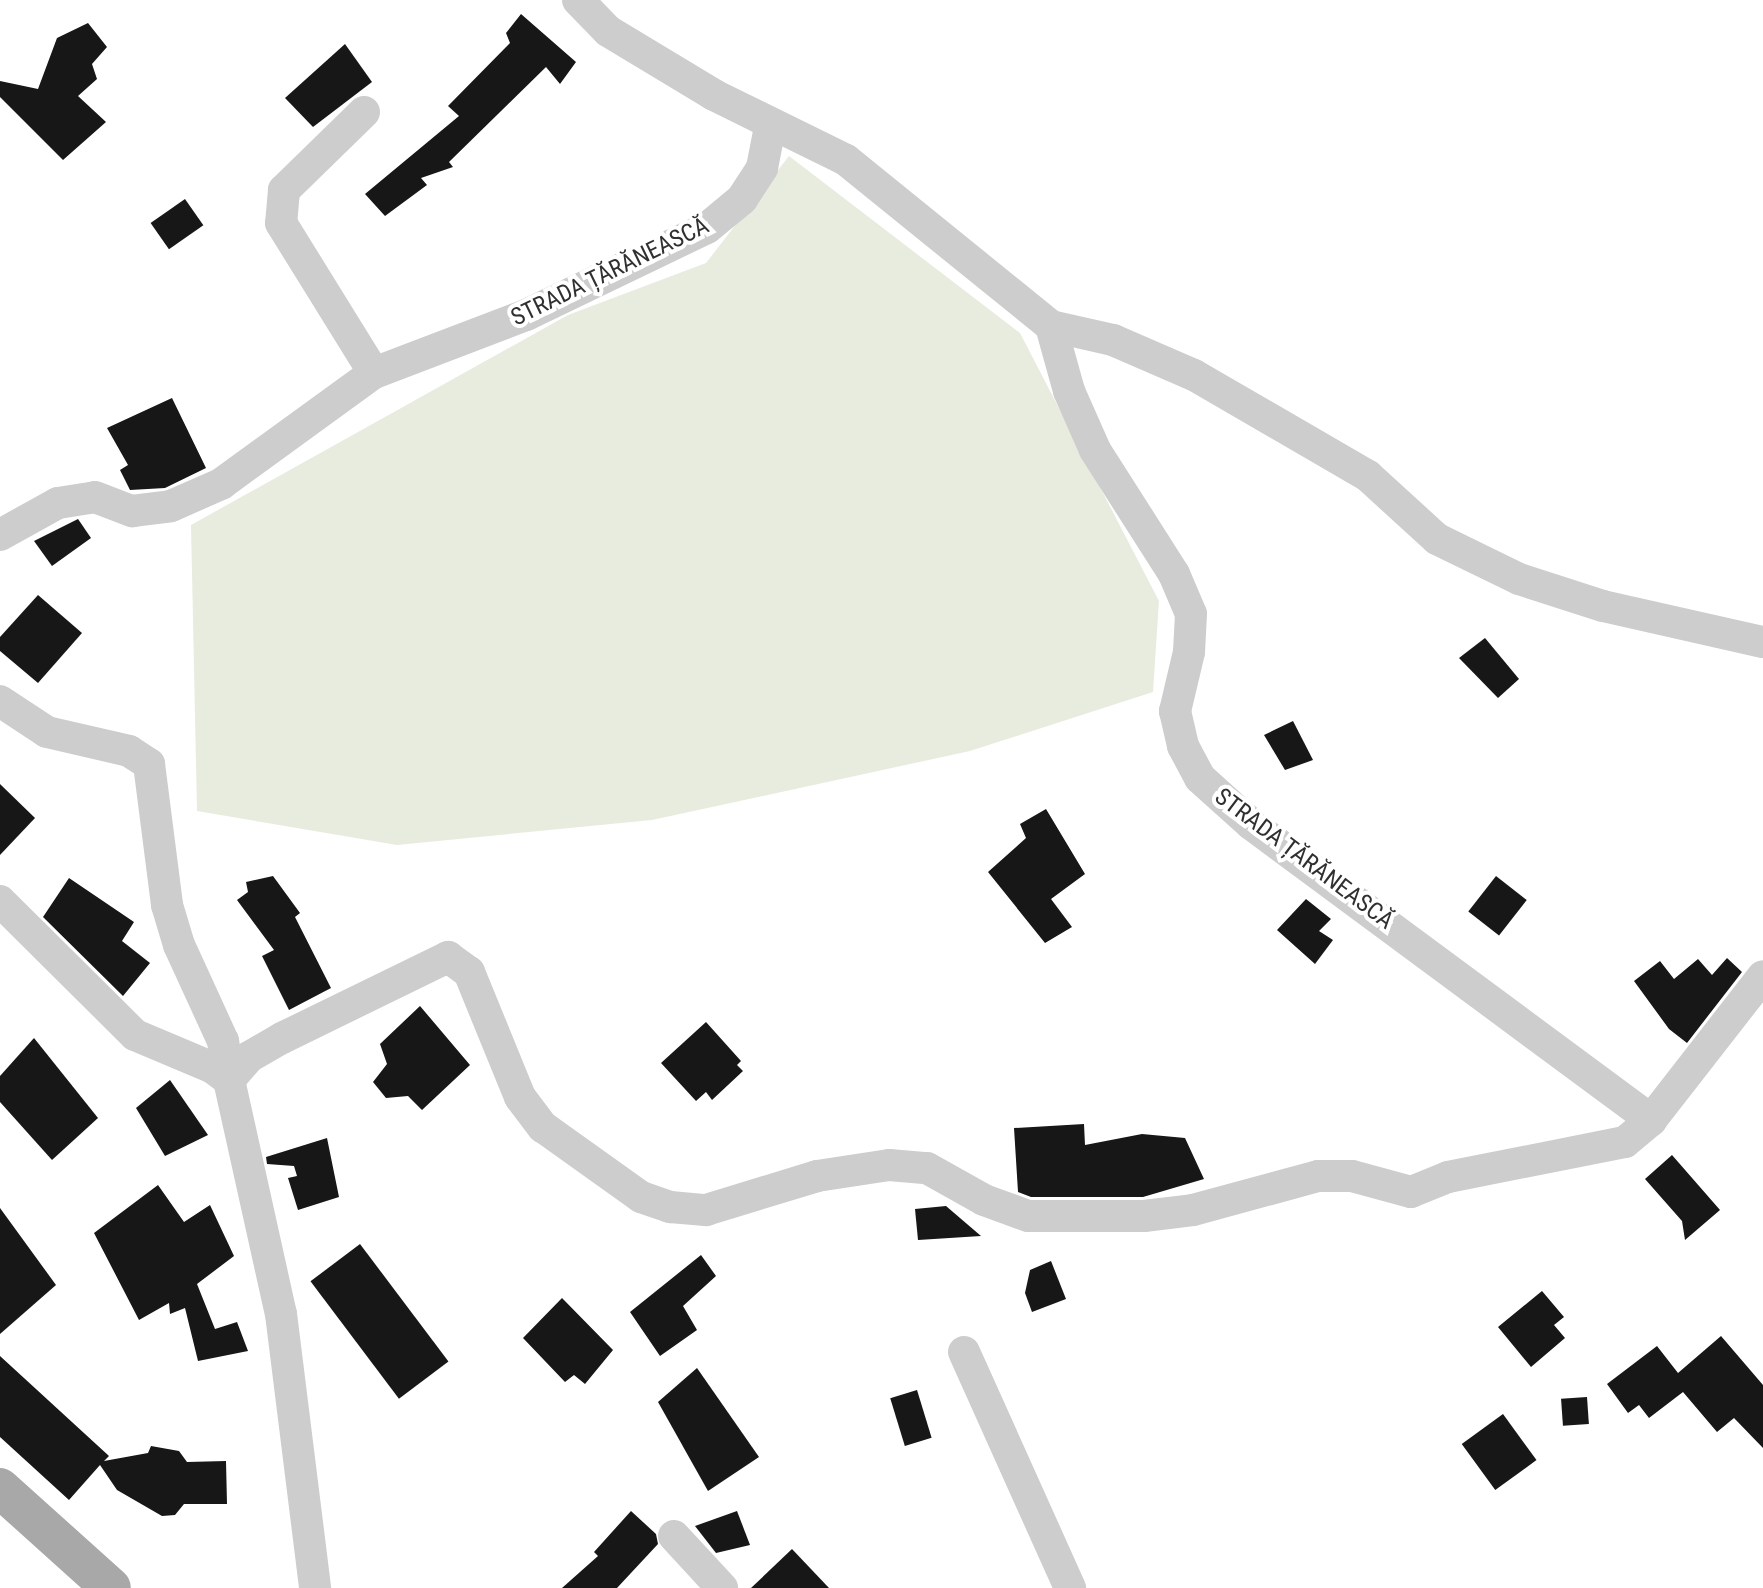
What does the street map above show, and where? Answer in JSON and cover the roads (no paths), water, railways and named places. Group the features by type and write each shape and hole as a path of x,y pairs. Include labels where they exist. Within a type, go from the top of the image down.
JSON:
{"main road":[{"path":"0,1488 111,1588"}],"street":[{"path":"578,0 608,31 770,127 846,160 1051,326 1113,340 1194,375 1368,476 1437,539 1519,579 1603,606 1763,642"},
{"path":"364,112 284,190 281,223 374,373"},
{"name":"STRADA ȚĂRĂNEASCĂ","path":"0,535 58,503 95,497 132,511 171,506 221,484 374,373 526,315 707,228 742,199 762,168 770,127"},
{"name":"STRADA ȚĂRĂNEASCĂ","path":"1051,326 1069,391 1095,450 1174,574 1191,614 1189,652 1175,711 1183,746 1200,778 1251,824 1651,1120"},
{"path":"0,701 47,732 129,751 149,764 167,905 179,945 223,1041 281,1314 315,1588"},
{"path":"0,901 135,1035 213,1068 229,1080"},
{"path":"229,1080 249,1057 282,1038 448,957 469,972 520,1097 543,1127 610,1179 670,1207 731,1206 817,1176 889,1165 927,1168 984,1200 1028,1216 1089,1219 1193,1210 1318,1176 1352,1176 1411,1192 1448,1177 1625,1142 1651,1120 1763,976"},
{"path":"964,1352 1070,1588"},
{"path":"674,1536 722,1588"}]}
